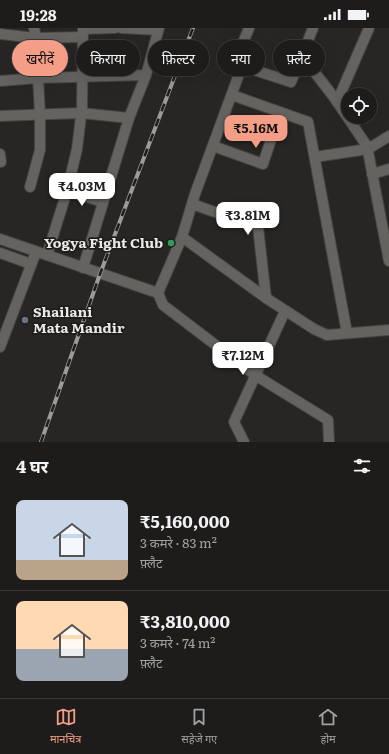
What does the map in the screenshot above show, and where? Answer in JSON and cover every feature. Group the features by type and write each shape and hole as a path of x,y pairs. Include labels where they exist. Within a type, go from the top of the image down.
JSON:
{"street":[{"path":"0,34 83,31 115,28"},
{"path":"82,268 130,118 146,75 158,29 121,28"},
{"path":"244,40 249,28"},
{"path":"308,40 313,28"},
{"path":"337,102 369,28"},
{"path":"47,255 77,148 81,113 83,31"},
{"path":"30,187 40,150 40,115 35,33"},
{"path":"265,74 291,82 294,76"},
{"path":"0,81 38,78 146,75"},
{"path":"239,76 192,204 182,237 158,293 163,305 255,375 328,420 329,442"},
{"path":"317,76 367,146 389,261"},
{"path":"232,95 308,122 347,333"},
{"path":"213,146 263,164 280,112"},
{"path":"0,116 81,113 130,118"},
{"path":"314,157 368,149 389,136"},
{"path":"372,174 389,168"},
{"path":"66,191 103,202"},
{"path":"192,204 258,228 266,298"},
{"path":"182,237 266,298 314,329 327,335 389,330"},
{"path":"0,239 158,293"},
{"path":"0,347 3,331 36,252"},
{"path":"0,253 31,264"},
{"path":"244,442 234,422 285,310"}],"railway":[{"path":"41,442 100,274 193,28"}],"place":[{"name":"Yogya Fight Club","path":"171,243"},
{"name":"Shailani Mata Mandir","path":"25,320"}]}
